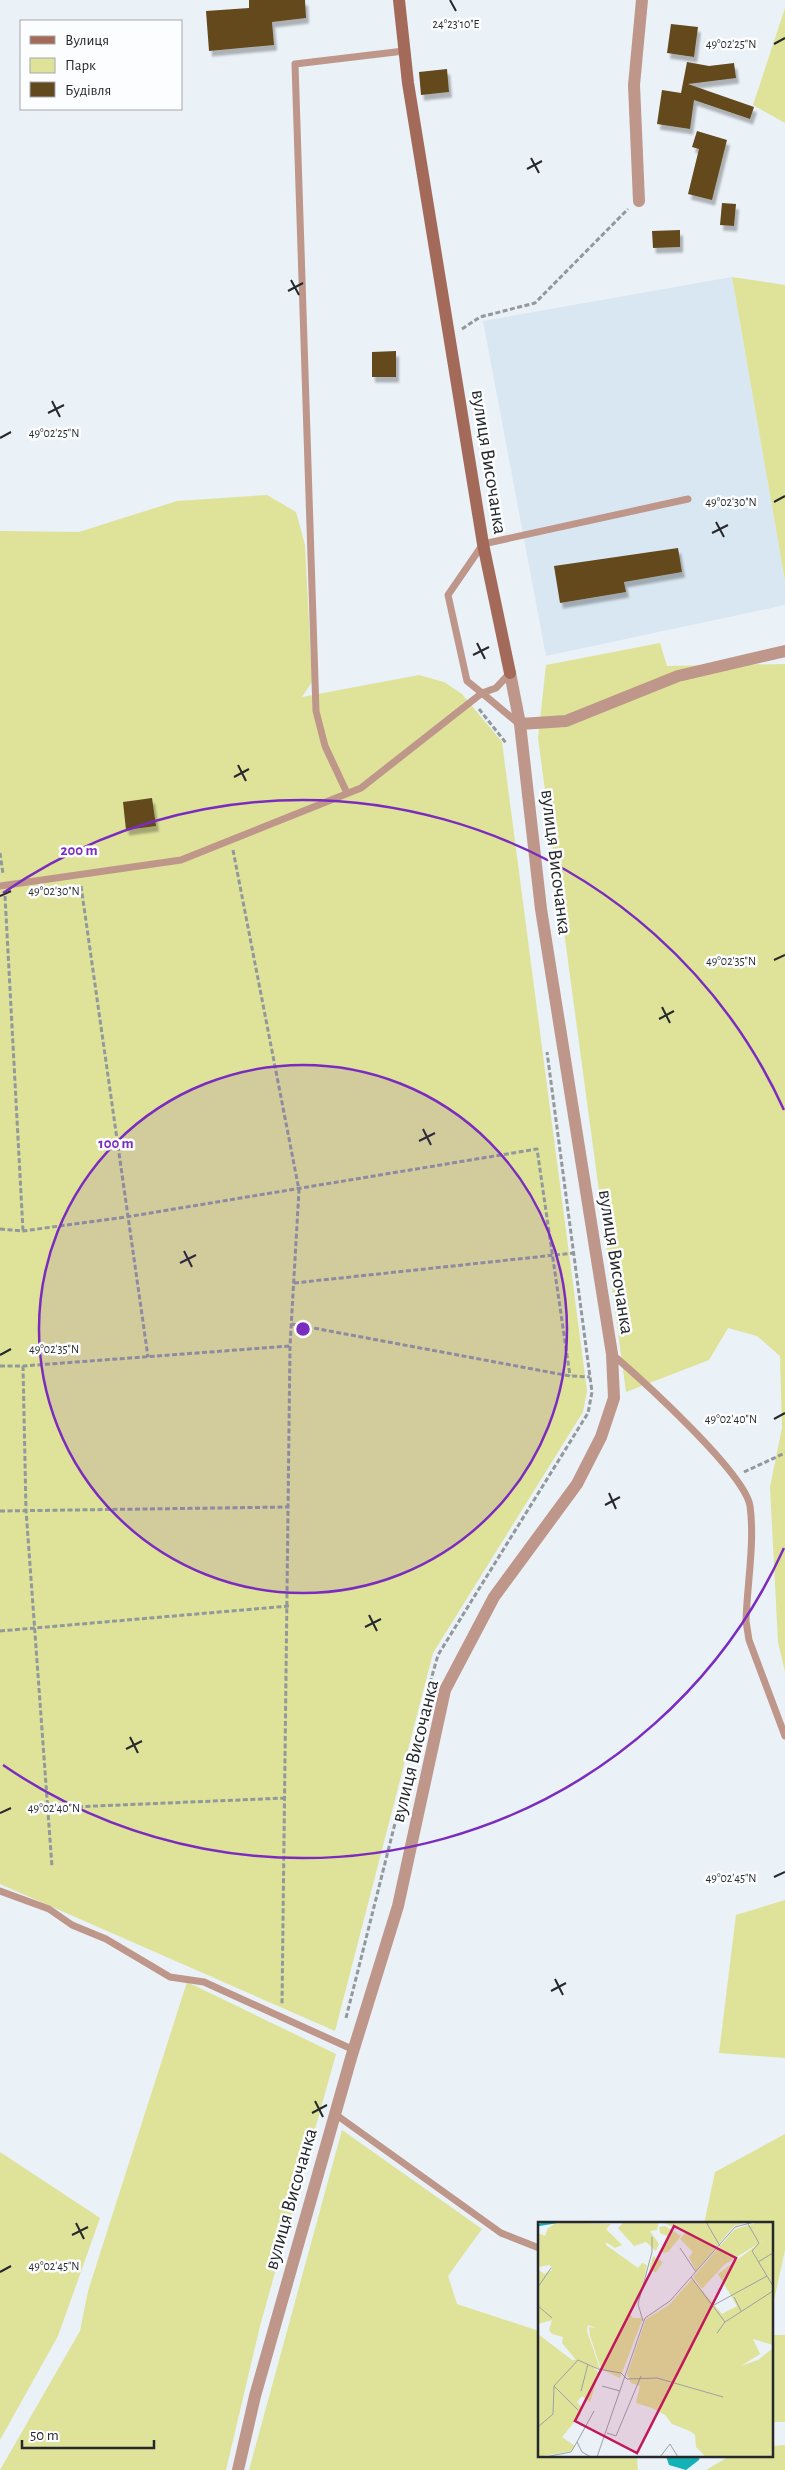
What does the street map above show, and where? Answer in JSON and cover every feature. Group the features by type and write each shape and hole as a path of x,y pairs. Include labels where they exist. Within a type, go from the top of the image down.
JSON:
{"street":[{"name":"вулиця Височанка","path":"238,2470 255,2396 335,2114 398,1906 445,1690 494,1597 577,1484 601,1437 614,1398 612,1354 541,909 520,724 483,544 404,51 399,0"},
{"path":"639,201 634,85 642,0"},
{"path":"520,724 566,721 678,676 785,651"}],"lane":[{"path":"347,793 325,746 316,711 295,64 404,51"},
{"path":"520,724 467,681 448,595 483,544 688,499"},
{"path":"2,886 180,860 361,788 482,693 496,688 510,673"},
{"path":"612,1354 686,1423 734,1476 750,1504 746,1621 750,1640 785,1736"},
{"path":"0,1891 49,1909 72,1925 106,1939 170,1978 204,1982 354,2050"},
{"path":"335,2114 501,2233 538,2248"}],"path":[{"path":"450,336 480,317 535,303 620,214 639,201"},
{"path":"472,701 506,742 507,752"},
{"path":"231,839 299,1190 290,1346 289,1606 282,2018"},
{"path":"0,853 23,1230"},
{"path":"79,876 126,1217 148,1357"},
{"path":"428,1693 438,1655 588,1414 592,1392 546,1046"},
{"path":"0,1229 23,1230 126,1217 537,1150 554,1255 570,1376"},
{"path":"294,1283 574,1253"},
{"path":"292,1324 570,1376 590,1377"},
{"path":"0,1366 23,1366 290,1346"},
{"path":"23,1366 26,1510 52,1867"},
{"path":"734,1476 785,1453"},
{"path":"0,1511 289,1507"},
{"path":"0,1631 289,1606"},
{"path":"340,2043 423,1712"},
{"path":"48,1808 286,1798"}],"shaded area":[{"path":"732,277 785,581 785,605 546,656 483,321"}],"green space":[{"path":"785,8 785,123 753,105"},
{"path":"732,277 785,285 785,581"},
{"path":"267,495 296,512 305,545 312,682 302,697 419,675 444,682 462,694 502,742 587,1391 583,1412 433,1653 335,2031 0,1884 0,531 79,532 177,501"},
{"path":"660,643 667,666 785,664 785,1672 778,1642 770,1487 782,1428 780,1356 757,1336 728,1328 709,1360 626,1392 538,738 546,665"},
{"path":"785,1900 785,2058 719,2053 736,1915"},
{"path":"187,1982 336,2054 260,2326 226,2470 0,2470 80,2331 88,2291"},
{"path":"342,2130 482,2229 448,2276 457,2304 538,2331 538,2458 637,2458 638,2470 249,2470"},
{"path":"785,2134 785,2250 772,2309 772,2222 704,2222 715,2172"},
{"path":"0,2152 100,2218 58,2336 0,2440"},
{"path":"772,2335 785,2335 785,2422 772,2422"},
{"path":"785,2445 785,2470 706,2470 727,2458 772,2458 772,2446"}],"water":[{"path":"667,2458 700,2458 686,2470 669,2465"}],"building":[{"path":"249,0 305,0 306,18 272,22 274,45 209,51 206,11 249,8"},
{"path":"671,24 698,27 694,57 667,53"},
{"path":"687,62 709,66 734,63 736,78 688,84 754,107 750,119 694,100 690,129 657,124 662,90 681,93"},
{"path":"447,69 449,92 421,95 419,72"},
{"path":"697,131 727,140 712,200 688,194 699,149 692,147"},
{"path":"722,203 736,204 734,226 720,225"},
{"path":"680,230 680,247 653,248 652,231"},
{"path":"396,351 396,377 372,377 372,352"},
{"path":"678,548 682,572 624,582 626,592 560,603 554,566"},
{"path":"152,798 156,826 126,830 123,802"}]}
